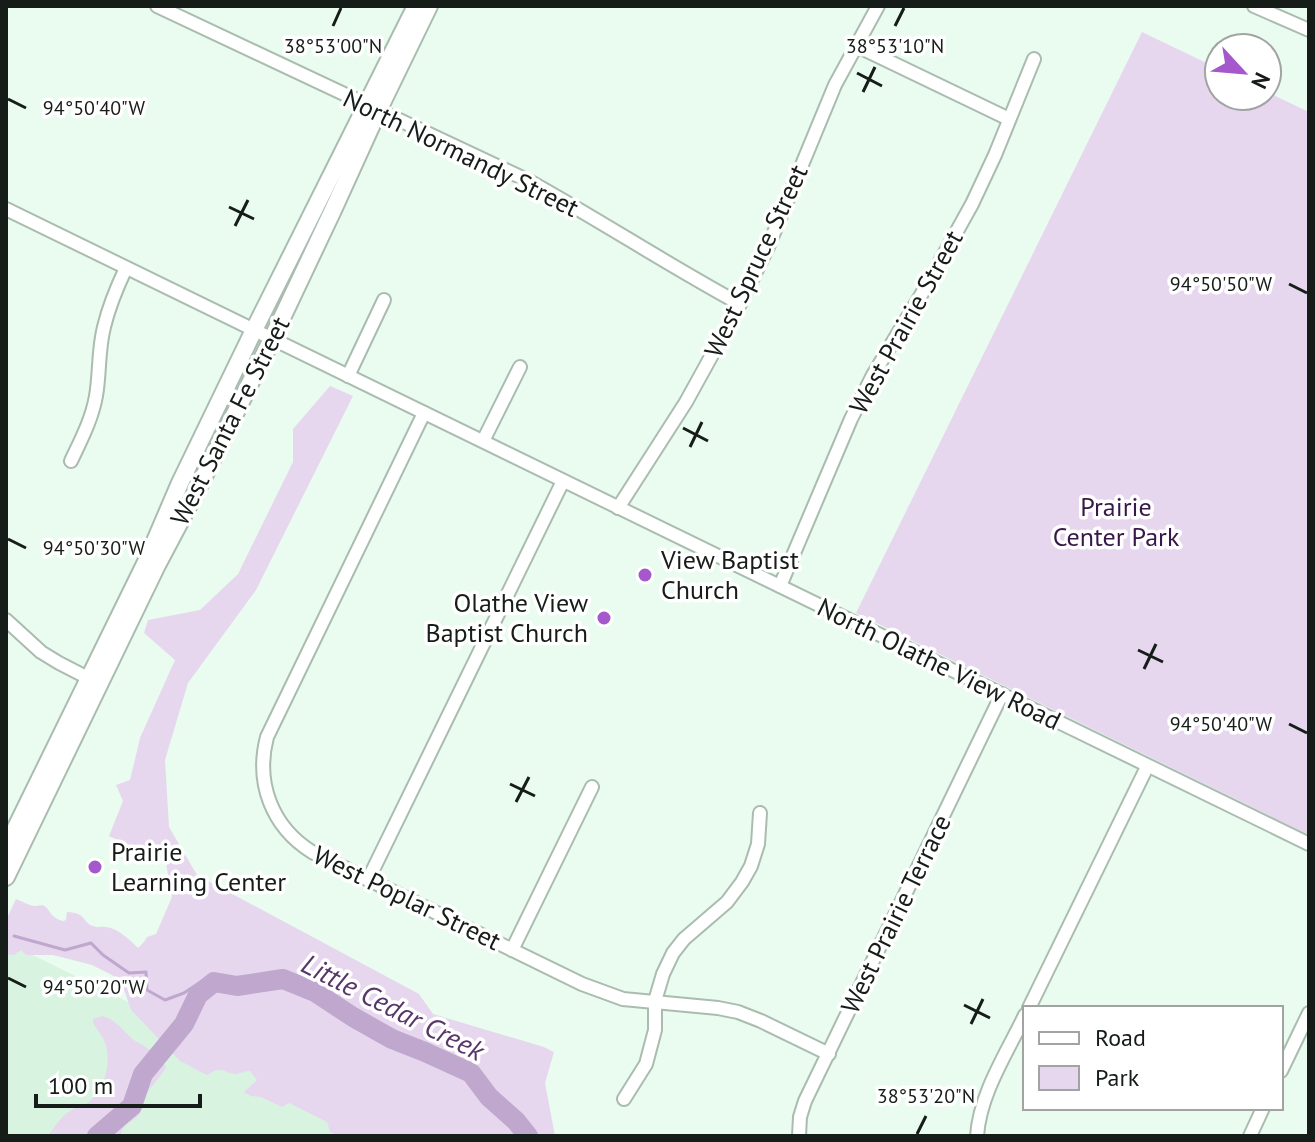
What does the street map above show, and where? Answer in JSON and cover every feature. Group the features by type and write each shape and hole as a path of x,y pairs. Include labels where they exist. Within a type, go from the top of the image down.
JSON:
{"street":[{"name":"North Normandy Street","path":"157,6 529,181 740,304"},
{"name":"West Santa Fe Street","path":"6,848 272,339 333,210 416,6"},
{"name":"West Santa Fe Street","path":"6,877 180,483 254,330 317,201 373,109 429,6"},
{"name":"West Spruce Street","path":"618,508 686,402 740,304 768,247 835,85 878,6"},
{"path":"1254,6 1270,10 1309,30"},
{"path":"855,45 1009,119"},
{"name":"West Prairie Street","path":"780,586 857,408 972,204 1034,59"},
{"name":"North Olathe View Road","path":"7,213 254,330 1309,844"},
{"path":"71,461 91,416 103,328 126,268"},
{"path":"348,376 384,300"},
{"path":"483,441 520,367"},
{"name":"West Poplar Street","path":"424,413 272,724 264,748 263,769 265,790 277,818 288,833 312,852 596,989 623,999 738,1012 829,1054"},
{"path":"368,880 563,481"},
{"path":"7,625 41,652 94,680"},
{"name":"West Prairie Terrace","path":"799,1136 805,1101 1002,694"},
{"path":"1030,1006 1147,767"},
{"path":"512,950 592,787"},
{"path":"624,1099 646,1064 652,1046 655,1001 663,974 684,939 727,902 742,882 758,844 760,813"},
{"path":"1283,1067 1309,1013"},
{"path":"977,1136 986,1096 1023,1019"},
{"path":"1250,1136 1262,1110"}],"shaded area":[{"path":"6,942 401,1136 6,1136"}],"green space":[{"name":"Prairie Center Park","path":"1142,32 1203,61 1203,112 1283,112 1283,100 1309,112 1309,835 856,613"},
{"path":"330,386 353,396 256,590 188,683 165,760 169,827 197,875 419,994 433,1014 554,1052 545,1083 555,1136 339,1136 330,1132 327,1122 289,1103 282,1107 244,1092 257,1080 250,1071 233,1074 217,1070 208,1075 180,1061 131,1010 121,981 110,974 92,965 53,955 26,955 21,950 14,955 6,954 6,920 16,899 33,906 45,906 55,918 63,921 67,912 78,914 93,926 119,932 138,948 147,937 156,934 172,897 166,863 109,836 123,801 116,785 130,780 140,738 175,660 144,633 148,620 200,610 238,574 293,462 293,429"},
{"path":"102,1016 117,1024 166,1067 143,1099 139,1115 125,1126 120,1136 48,1136 65,1114 90,1101 102,1085 107,1050 93,1019"}],"waterway":[{"path":"14,936 65,950 91,943 129,973 146,972 147,990 165,1000 184,993 202,981 214,982"},
{"name":"Little Cedar Creek","path":"97,1136 132,1106 143,1074 184,1024 198,995 214,982 237,986 283,979 315,992 392,1039 471,1073 489,1097 528,1136"}],"place":[{"name":"View Baptist Church","path":"645,575"},
{"name":"Olathe View Baptist Church","path":"604,618"},
{"name":"Prairie Learning Center","path":"95,867"}]}
